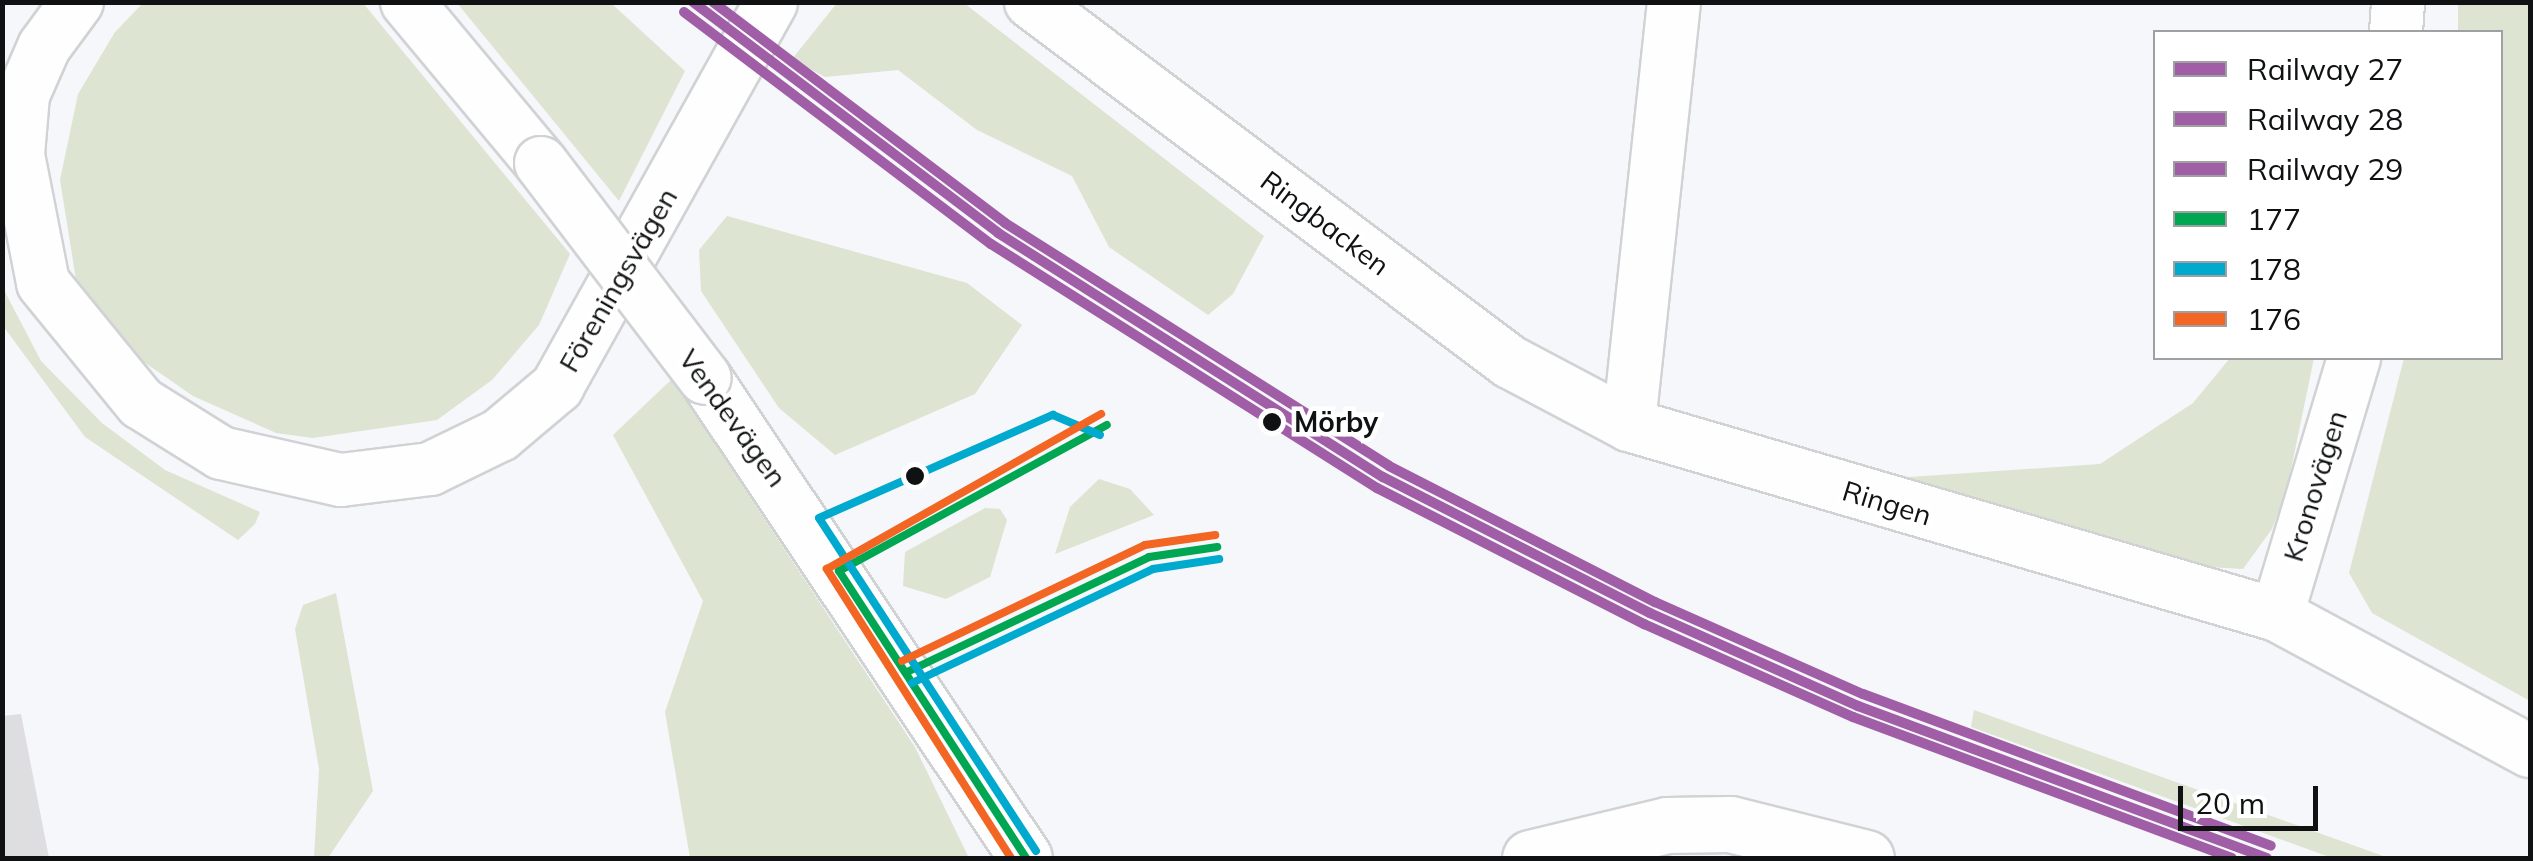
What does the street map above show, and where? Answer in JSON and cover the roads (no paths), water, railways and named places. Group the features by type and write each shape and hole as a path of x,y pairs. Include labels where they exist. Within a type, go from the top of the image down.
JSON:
{"highway":[{"path":"1530,858 1668,825 1730,824 1866,858"}],"street":[{"name":"Föreningsvägen","path":"78,2 44,47 23,95 18,155 43,283 142,402 221,453 341,480 430,469 500,435 557,388 771,2"},
{"name":"Vendevägen","path":"407,2 542,164 706,378 1026,858"},
{"name":"Ringbacken","path":"1031,2 1510,362 1630,425"},
{"path":"1630,425 1674,2"},
{"path":"2396,30 2398,2"},
{"name":"Kronovägen","path":"2277,615 2353,360"},
{"name":"Ringen","path":"1630,425 2277,615 2530,751"}],"rail line":[{"name":"27","path":"693,2 998,233 1383,477 1650,613 1858,706 2267,858"},
{"name":"29","path":"713,2 1005,223 1389,466 1655,602 1863,694 2271,846"},
{"name":"28","path":"684,12 991,244 1377,488 1644,624 1853,717 2232,858"}],"place":[{"name":"Mörby","path":"1272,422"}]}
